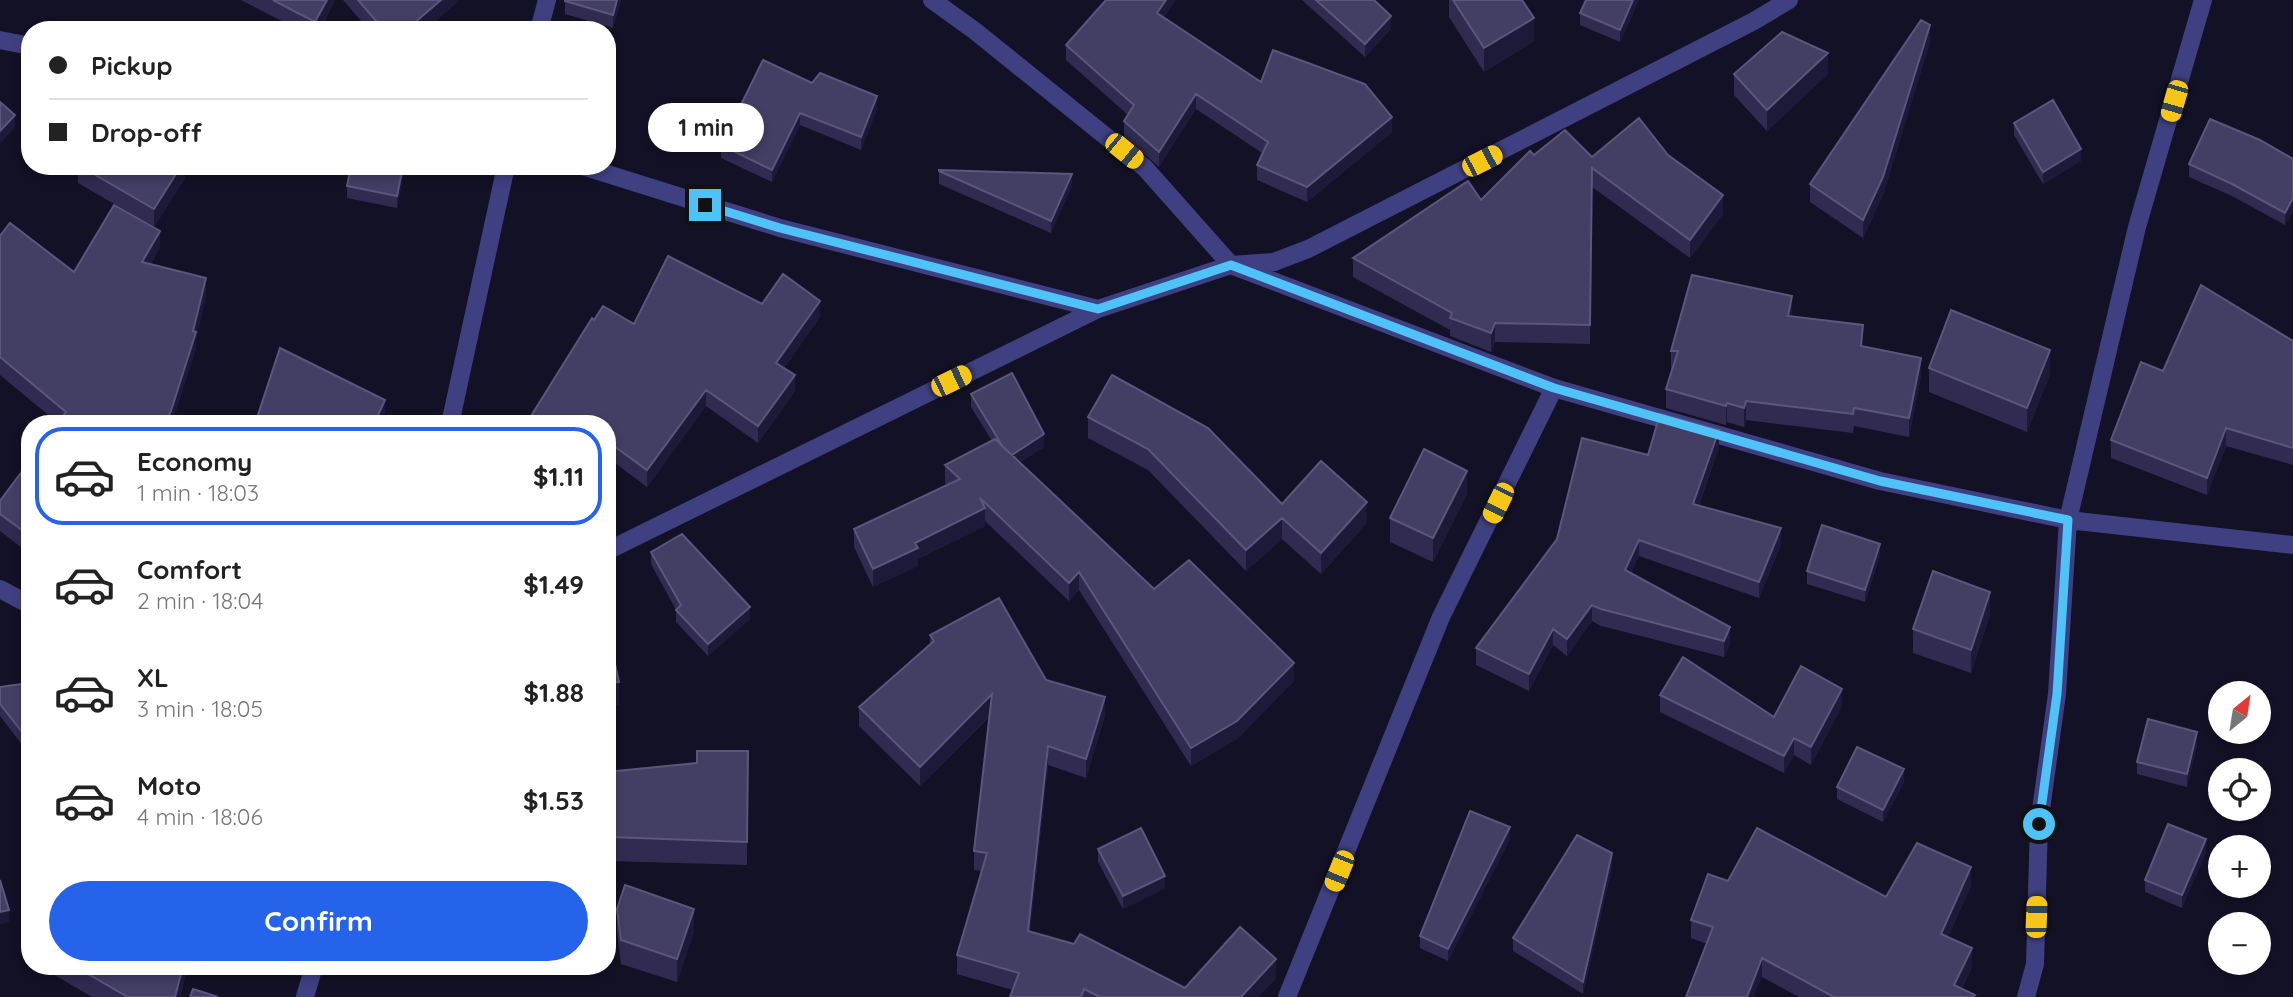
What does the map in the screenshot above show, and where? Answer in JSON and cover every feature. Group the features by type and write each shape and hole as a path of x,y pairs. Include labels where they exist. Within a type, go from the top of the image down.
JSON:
{"street":[{"path":"541,21 547,0"},
{"path":"932,0 975,31 1145,168 1231,265 1554,388 1880,481 2068,520 2293,545"},
{"path":"616,547 1098,309 1231,265 1274,262 1308,249 1742,28 1789,0"},
{"path":"2026,997 2035,964 2039,824 2057,694 2068,520 2137,227 2203,0"},
{"path":"0,40 21,44"},
{"path":"452,415 504,175"},
{"path":"611,175 780,228 1098,309"},
{"path":"1287,997 1441,617 1554,388"},
{"path":"0,589 21,600"},
{"path":"305,997 311,975"}],"building":[{"path":"273,0 327,0 313,21"},
{"path":"358,0 441,0 416,21 376,21"},
{"path":"565,0 617,0 613,15"},
{"path":"1106,0 1166,0 1157,13 1261,82 1273,50 1365,84 1392,117 1307,187 1257,165 1268,142 1196,94 1159,152 1124,121 1134,105 1066,45"},
{"path":"1316,0 1374,0 1391,16 1365,44"},
{"path":"1453,0 1522,0 1534,18 1484,48"},
{"path":"1586,0 1633,0 1620,30 1580,13"},
{"path":"1921,20 1930,25 1883,177 1863,220 1810,184"},
{"path":"1782,32 1828,53 1767,110 1734,74"},
{"path":"763,60 812,83 820,73 877,96 861,137 800,113 772,170 721,145"},
{"path":"2053,100 2081,149 2043,172 2014,123"},
{"path":"0,102 15,115 0,131"},
{"path":"1639,118 1668,155 1723,195 1690,240 1592,168 1590,325 1495,323 1491,333 1450,318 1452,313 1353,258 1468,181 1481,200 1530,151 1534,155 1565,130 1592,157"},
{"path":"2210,119 2260,140 2293,159 2293,198 2285,213 2189,164"},
{"path":"939,170 1072,174 1051,221"},
{"path":"95,175 175,175 154,209"},
{"path":"349,175 401,175 397,196 347,186"},
{"path":"114,205 160,231 142,262 206,278 193,331 196,332 169,415 64,415 66,412 0,357 0,236 10,223 74,272"},
{"path":"668,256 762,304 783,274 820,301 776,363 795,375 758,426 706,390 647,470 616,448 616,415 532,415 592,318 594,320 603,306 634,324"},
{"path":"1692,275 1792,296 1788,316 1863,325 1861,346 1921,358 1909,418 1854,408 1853,414 1746,401 1744,408 1727,403 1726,406 1666,389 1678,351 1671,351"},
{"path":"2201,285 2293,341 2293,448 2226,428 2207,478 2111,440 2141,362 2163,371"},
{"path":"1951,310 2050,350 2027,408 1929,368"},
{"path":"280,348 385,400 378,415 258,415"},
{"path":"1012,373 1044,434 1012,455 1003,447 971,394"},
{"path":"1112,375 1208,428 1282,504 1321,461 1367,502 1321,553 1282,518 1246,550 1148,449 1088,417"},
{"path":"1660,414 1719,430 1693,504 1781,528 1759,582 1639,540 1625,570 1730,627 1724,641 1592,605 1567,639 1553,629 1529,674 1476,648 1557,539 1582,438 1648,455"},
{"path":"995,439 1154,589 1189,560 1294,663 1237,721 1191,748 1079,572 1069,583 980,498 985,508 915,543 918,548 873,569 854,529 960,479 945,465"},
{"path":"1424,449 1467,471 1433,538 1390,518"},
{"path":"21,473 21,529 0,514 0,501"},
{"path":"1822,525 1880,544 1865,590 1807,571"},
{"path":"682,534 750,607 708,644 676,610 681,605 651,552"},
{"path":"1933,571 1990,592 1971,650 1913,629"},
{"path":"999,598 1046,680 1105,697 1086,759 1048,746 1028,931 1074,944 1080,934 1185,988 1240,927 1276,959 1241,997 1100,997 1084,989 1081,997 1010,997 1019,973 957,955 987,853 974,851 992,694 920,767 859,707 934,641 930,635"},
{"path":"1683,657 1774,717 1801,666 1842,689 1811,747 1794,738 1784,756 1660,695"},
{"path":"21,684 21,731 0,704 0,687"},
{"path":"2148,719 2197,732 2187,774 2137,762"},
{"path":"1857,747 1904,769 1883,810 1837,787"},
{"path":"697,751 748,751 747,842 616,837 616,771 697,763"},
{"path":"1470,811 1510,827 1448,949 1420,936"},
{"path":"2168,824 2206,839 2182,895 2145,880"},
{"path":"1141,828 1165,876 1123,896 1098,849"},
{"path":"1757,828 1886,897 1917,843 1971,867 1941,934 1972,948 1954,985 1975,995 1834,997 1762,958 1747,997 1686,997 1713,927 1691,920 1708,874 1728,881"},
{"path":"1577,835 1612,853 1583,982 1513,938"},
{"path":"0,880 9,910 0,912"},
{"path":"625,885 694,909 677,959 621,940 617,909"},
{"path":"90,975 181,975 175,997 128,997"},
{"path":"193,989 218,997 190,997"}],"route":[{"path":"705,205 780,228 1098,309 1231,265 1554,388 1880,481 2068,520 2057,694 2039,824"}]}
